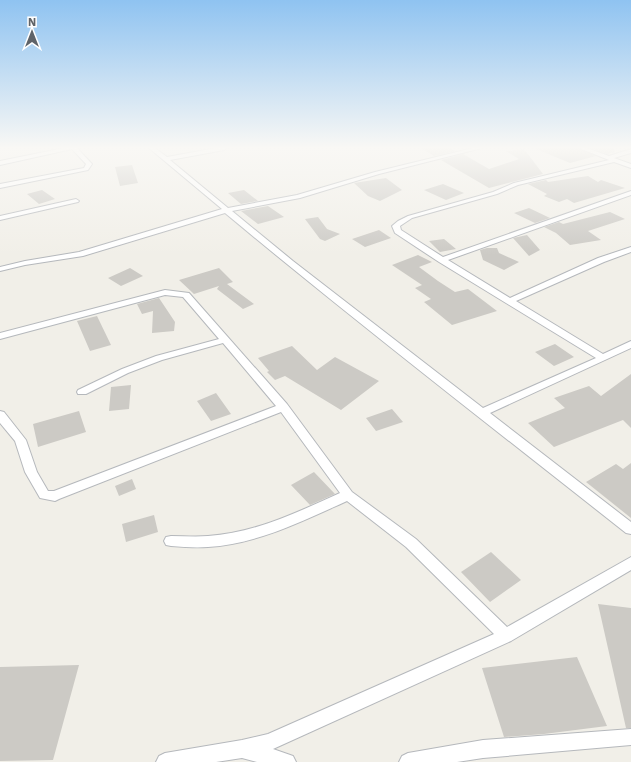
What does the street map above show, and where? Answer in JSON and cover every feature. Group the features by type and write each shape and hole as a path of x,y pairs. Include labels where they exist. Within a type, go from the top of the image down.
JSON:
{"street":[{"path":"0,186 12,184"},
{"path":"195,184 290,263 376,329 480,413 631,529"},
{"path":"0,269 25,263 80,254 227,210 298,197 342,184"},
{"path":"518,184 495,193 410,218 400,222 396,226 398,231 442,260 603,358"},
{"path":"442,260 631,193"},
{"path":"0,218 76,201"},
{"path":"510,301 601,260 631,249"},
{"path":"0,336 165,292 186,295 283,407 348,494 410,543 506,636"},
{"path":"82,392 125,371 158,358 225,340"},
{"path":"480,413 631,344"},
{"path":"0,415 20,440 31,472 44,494 55,496 283,407"},
{"path":"171,541 213,541 250,535 289,522 348,494"},
{"path":"165,762 242,749 270,742 296,729 506,636 631,563"},
{"path":"408,762 483,749 631,737"},
{"path":"242,749 287,762"}],"building":[{"path":"119,184 135,184 120,186"},
{"path":"355,184 393,184 402,190 380,201 368,196"},
{"path":"443,184 464,193 446,200 424,190"},
{"path":"481,184 506,184 489,188"},
{"path":"528,184 612,184 625,188 574,203 567,199 559,202 544,196 547,194"},
{"path":"42,190 55,199 39,204 27,194"},
{"path":"244,190 258,201 241,204 228,193"},
{"path":"268,206 284,217 258,224 241,211"},
{"path":"529,208 550,218 535,223 514,213"},
{"path":"610,212 625,219 588,231 601,240 570,245 556,233 544,227 559,222 563,224"},
{"path":"318,217 327,229 340,234 325,241 320,239 305,219"},
{"path":"379,230 391,238 365,247 352,239"},
{"path":"527,235 540,250 529,256 513,238"},
{"path":"444,239 456,249 440,252 429,241"},
{"path":"497,248 499,253 519,262 504,270 483,260 480,250"},
{"path":"418,255 432,262 419,267 438,281 455,292 468,289 497,311 452,325 424,302 431,299 415,288 422,285 392,265"},
{"path":"130,268 143,276 121,286 108,278"},
{"path":"219,268 233,282 227,284 254,304 243,309 217,289 219,286 194,294 179,280"},
{"path":"159,298 175,322 174,331 152,333 153,311 142,314 137,304"},
{"path":"97,316 111,345 90,351 77,321"},
{"path":"555,344 574,357 554,366 535,352"},
{"path":"292,346 317,370 335,357 379,381 341,410 285,376 275,380 267,372 269,371 258,358"},
{"path":"631,374 631,428 623,420 554,447 528,423 565,408 554,398 589,386 601,396"},
{"path":"131,385 129,409 109,411 111,387"},
{"path":"216,393 231,414 211,421 197,401"},
{"path":"392,409 403,422 376,431 366,418"},
{"path":"79,411 86,432 38,447 33,424"},
{"path":"631,463 631,518 586,482 616,464 623,469"},
{"path":"314,472 335,494 310,505 291,485"},
{"path":"132,479 136,489 119,496 115,486"},
{"path":"154,515 158,532 126,542 122,524"},
{"path":"491,552 521,580 490,602 461,572"},
{"path":"598,604 631,608 631,728 626,728"},
{"path":"577,657 607,726 544,734 504,737 482,668"},
{"path":"79,665 53,760 0,761 0,667"}]}
